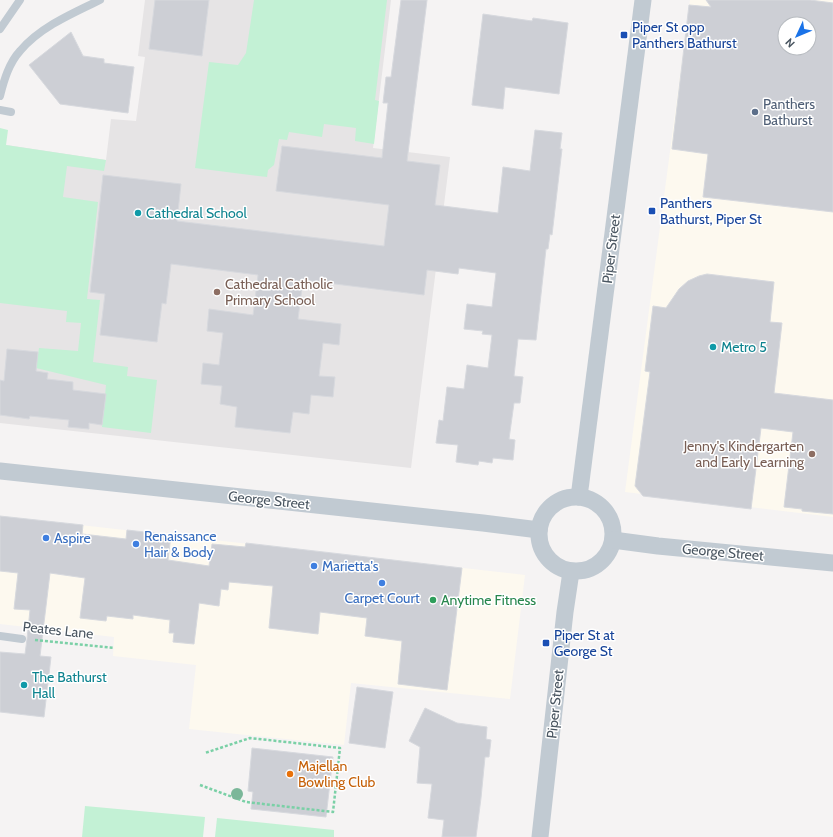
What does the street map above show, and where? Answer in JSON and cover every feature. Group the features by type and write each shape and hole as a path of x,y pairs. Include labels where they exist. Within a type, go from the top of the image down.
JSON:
{"street":[{"name":"Piper Street","path":"579,497 642,0"},
{"name":"George Street","path":"0,471 539,530"},
{"path":"579,497 589,499 598,504 606,512 611,520 613,540 606,558 599,565 581,572 571,572 562,569 547,558 539,540 539,530 541,521 552,505 560,500 579,497"},
{"name":"George Street","path":"613,540 665,547 833,563"},
{"name":"Piper Street","path":"540,837 565,612 571,572"}],"lane":[{"path":"0,29 20,0"},
{"path":"0,96 4,80 12,62 19,51 29,41 60,19 100,0"},
{"path":"0,110 11,112"},
{"name":"Peates Lane","path":"0,636 22,639"}],"path":[{"name":"Peates Lane","path":"22,639 114,648"},
{"path":"200,784 246,802 333,812 340,748 250,738 205,753"}],"shaded area":[{"name":"Cathedral Catholic Primary School","path":"145,0 391,0 373,148 450,157 411,468 0,423 0,144 106,160 111,119 136,121 145,57 138,56"},
{"path":"690,0 833,0 833,517 625,492"},
{"path":"0,516 525,575 510,699 351,683 344,745 189,729 196,665 113,656 114,637 0,624"}],"green space":[{"path":"254,0 387,0 375,100 379,101 374,144 355,141 356,128 324,124 322,137 289,132 287,140 279,139 274,165 268,170 267,177 195,168 209,62 238,65 246,53"},
{"path":"0,128 8,130 6,145 106,160 104,171 67,166 63,197 98,202 87,299 100,300 93,362 128,367 127,376 157,380 151,433 102,427 106,385 36,368 39,348 78,351 81,323 66,322 67,311 0,303"},
{"path":"85,806 205,817 203,837 82,837"},
{"path":"217,818 334,830 334,837 215,837"}],"building":[{"path":"155,0 209,0 202,56 149,49"},
{"path":"401,0 427,0 407,161 440,165 435,205 498,213 503,167 530,171 535,130 562,133 560,149 562,149 552,235 550,234 548,249 546,249 536,340 518,339 514,376 523,377 520,403 514,403 509,439 515,440 513,460 493,458 492,463 479,461 478,465 456,462 458,445 436,443 439,420 443,421 447,387 464,389 467,365 488,368 492,335 482,334 483,331 464,329 467,304 492,307 496,273 459,268 458,274 427,270 424,295 303,280 298,319 341,324 339,345 323,343 319,376 335,377 333,397 311,395 309,414 293,412 290,433 235,427 237,407 220,404 222,386 201,384 203,363 219,365 223,333 207,331 209,309 253,315 258,275 171,264 166,304 162,303 157,342 100,335 105,294 90,292 103,175 181,184 177,221 384,246 389,205 276,191 282,146 382,158 388,103 383,103 386,77 391,77"},
{"name":"Panthers Bathurst","path":"706,0 810,0 833,3 833,212 703,197 708,154 672,149 689,5 711,7"},
{"path":"483,14 532,21 533,18 568,23 559,94 505,87 503,109 472,105"},
{"path":"71,32 83,56 104,59 104,63 134,67 128,113 60,104 29,65"},
{"path":"707,274 774,282 770,322 782,323 774,393 833,400 833,514 802,511 802,509 784,507 793,432 761,428 751,509 643,496 635,486 650,372 645,371 653,306 666,308 679,289 688,281"},
{"path":"7,349 38,352 36,371 48,373 47,379 73,382 73,390 106,394 102,425 89,423 89,429 68,427 69,420 30,416 29,419 0,415 0,380 4,381"},
{"path":"0,516 83,525 82,534 126,539 127,530 171,535 168,560 209,566 212,544 245,547 246,543 462,568 447,690 398,684 402,641 365,636 367,618 320,612 318,634 269,628 273,586 229,582 228,590 221,589 219,606 199,603 194,644 173,642 174,633 169,633 170,620 133,615 133,619 107,616 106,621 80,618 85,578 50,573 40,656 51,657 44,717 0,712 0,652 25,654 30,610 14,609 18,573 0,571"},
{"path":"357,687 393,692 385,748 349,743"},
{"path":"425,708 457,723 487,727 486,739 491,740 489,757 485,757 476,837 442,837 444,820 428,818 432,784 417,783 420,747 409,741"},
{"name":"Majellan Bowling Club","path":"252,748 333,757 326,817 251,809 253,792 248,791"}],"place":[{"name":"Piper St opp Panthers Bathurst","path":"624,35"},
{"name":"Panthers Bathurst","path":"755,112"},
{"name":"Panthers Bathurst, Piper St","path":"652,211"},
{"name":"Cathedral School","path":"138,213"},
{"name":"Cathedral Catholic Primary School","path":"217,292"},
{"name":"Metro 5","path":"713,347"},
{"name":"Jenny's Kindergarten and Early Learning","path":"812,454"},
{"name":"Aspire","path":"46,538"},
{"name":"Renaissance Hair & Body","path":"136,544"},
{"name":"Marietta's","path":"314,566"},
{"name":"Carpet Court","path":"382,583"},
{"name":"Anytime Fitness","path":"433,600"},
{"name":"Piper St at George St","path":"546,643"},
{"name":"The Bathurst Hall","path":"24,685"},
{"name":"Majellan Bowling Club","path":"290,774"}]}
